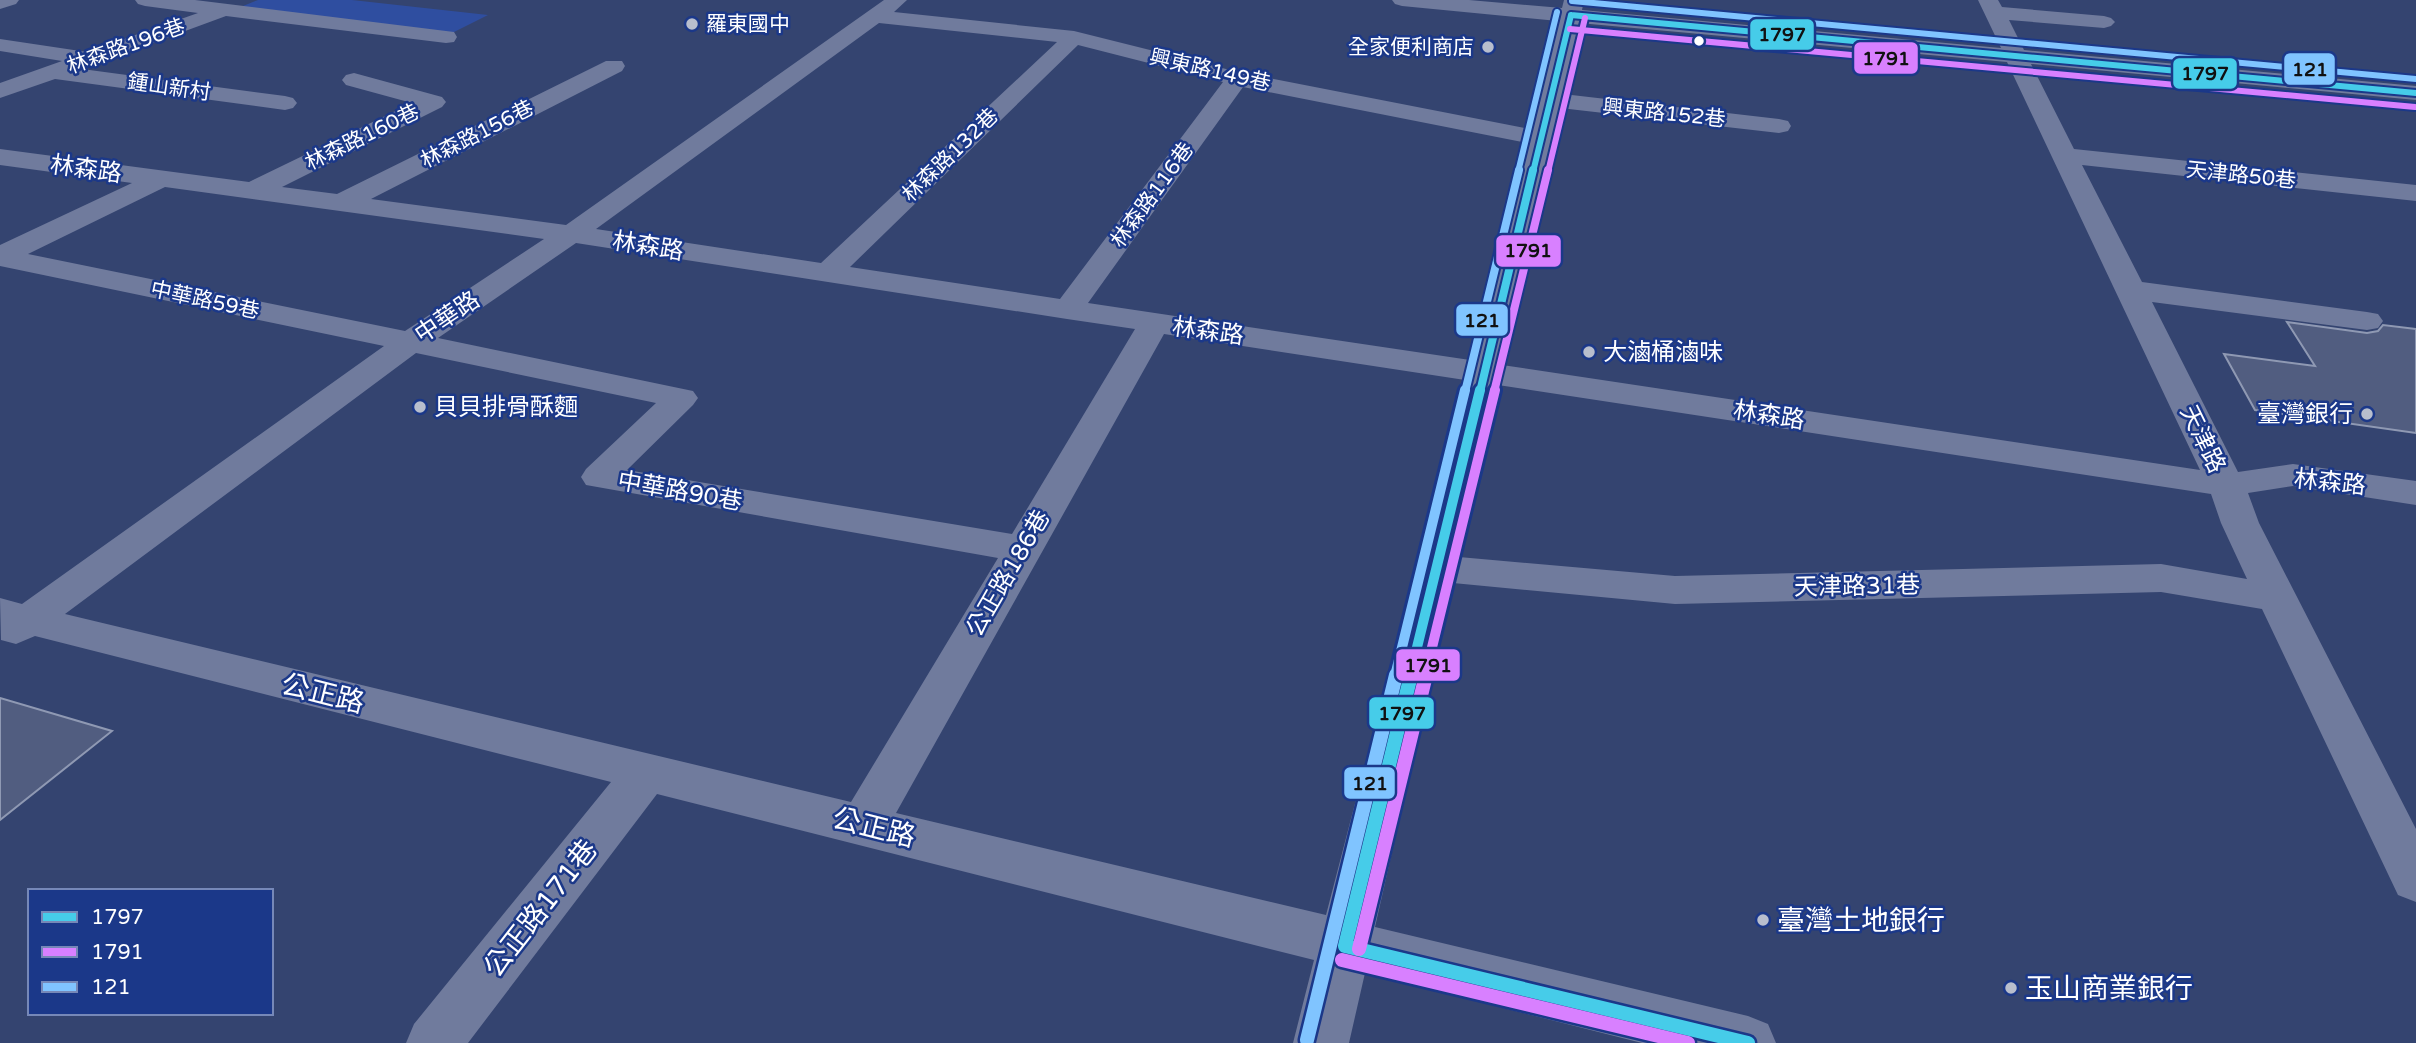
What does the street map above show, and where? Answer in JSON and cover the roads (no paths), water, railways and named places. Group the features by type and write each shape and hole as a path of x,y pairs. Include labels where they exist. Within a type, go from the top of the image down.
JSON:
{"street":[{"path":"0,3 9,0"},
{"path":"145,0 446,37"},
{"name":"林森路196巷","path":"0,91 252,0"},
{"path":"1402,0 1572,7 2017,56 2416,93"},
{"path":"1992,6 2104,22"},
{"name":"天津路","path":"1992,6 2226,485 2240,523 2416,880"},
{"path":"1321,1043 1572,7"},
{"name":"興東路149巷","path":"887,8 1074,37 1237,79 1540,138"},
{"name":"中華路","path":"10,624 409,343 571,233 887,8"},
{"name":"林森路132巷","path":"827,273 1074,37"},
{"path":"3,45 90,59"},
{"name":"林森路156巷","path":"341,203 614,66"},
{"name":"鍾山新村","path":"53,72 285,103"},
{"name":"林森路116巷","path":"1067,310 1237,79"},
{"name":"林森路160巷","path":"253,191 434,102 354,80"},
{"name":"興東路152巷","path":"1550,100 1779,125"},
{"name":"天津路50巷","path":"2066,156 2416,193"},
{"name":"林森路","path":"0,157 571,233 2226,485 2293,475 2416,493"},
{"name":"中華路59巷","path":"0,257 159,180"},
{"path":"0,230 38,238"},
{"name":"中華路59巷","path":"0,257 409,343"},
{"path":"2130,290 2367,321"},
{"name":"公正路186巷","path":"864,824 1154,323"},
{"name":"中華路90巷","path":"409,343 681,398 600,477 1022,549"},
{"name":"天津路31巷","path":"1437,568 1675,590 2161,578 2277,598"},
{"name":"公正路","path":"10,624 864,824 1345,946 1748,1043"},
{"name":"公正路171巷","path":"434,1043 646,773"}],"place":[{"name":"羅東國中","path":"692,24"},
{"name":"全家便利商店","path":"1488,47"},
{"name":"大滷桶滷味","path":"1589,352"},
{"name":"貝貝排骨酥麵","path":"420,407"},
{"name":"臺灣銀行","path":"2367,414"},
{"name":"臺灣土地銀行","path":"1763,920"},
{"name":"玉山商業銀行","path":"2011,988"}]}
